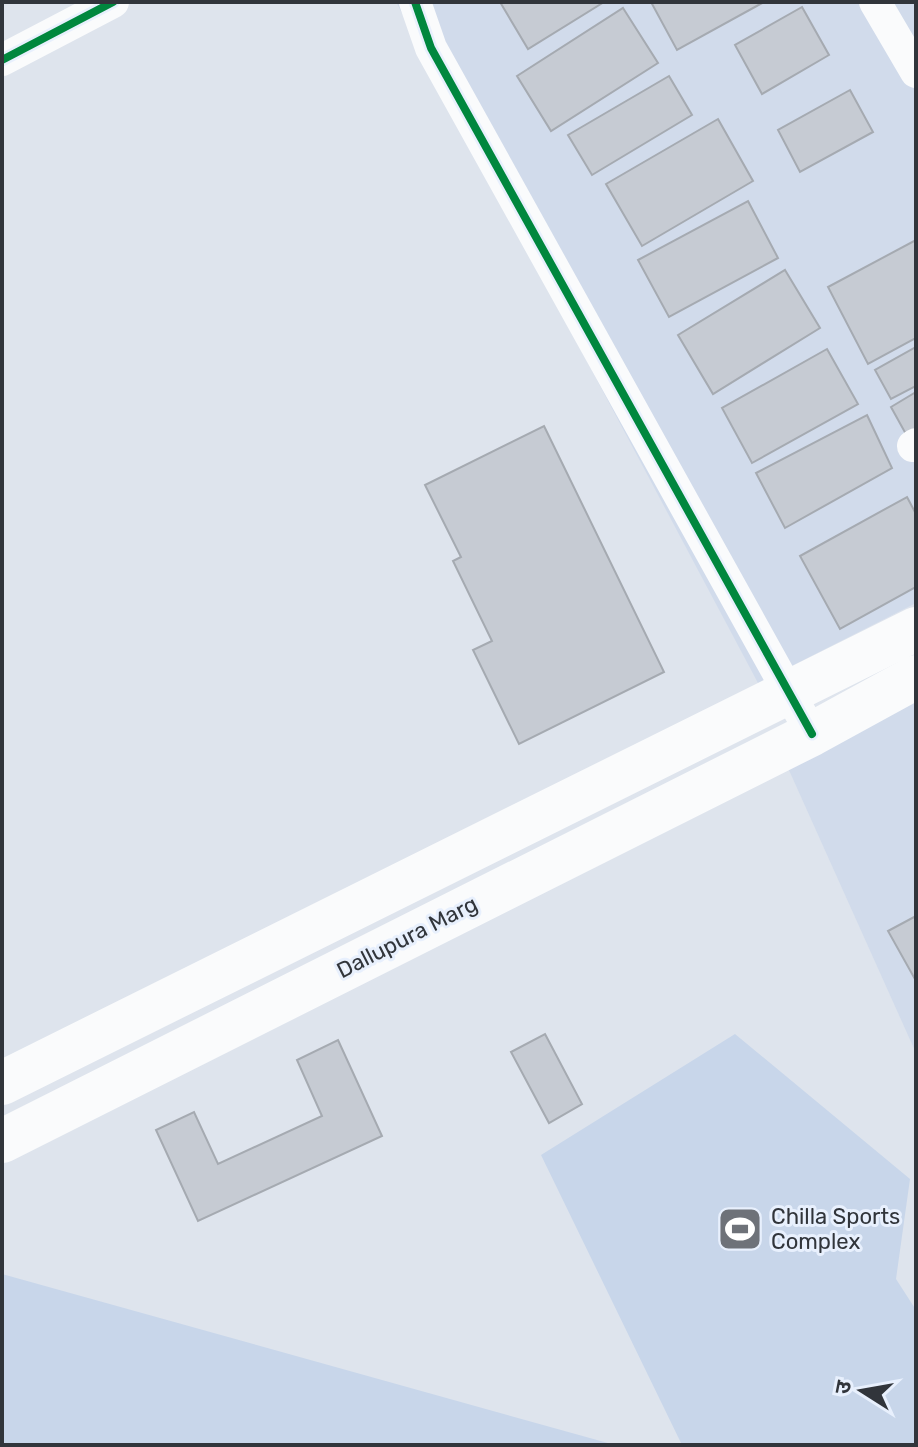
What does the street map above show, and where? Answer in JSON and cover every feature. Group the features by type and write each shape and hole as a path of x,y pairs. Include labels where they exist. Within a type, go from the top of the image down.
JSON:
{"main road":[{"path":"2,1083 916,629"},
{"name":"Dallupura Marg","path":"2,1141 812,734 916,677"}],"street":[{"path":"2,60 113,2"},
{"path":"415,2 431,48 812,734"},
{"path":"875,2 916,72"}],"shaded area":[{"path":"396,2 916,2 916,603 758,683"},
{"path":"916,691 916,1053 784,759"},
{"name":"Chilla Sports Complex","path":"735,1034 910,1179 896,1279 916,1310 916,1445 682,1445 541,1155"},
{"path":"2,1274 615,1445 2,1445"}],"building":[{"path":"500,2 604,2 528,49"},
{"path":"651,2 764,2 677,50"},
{"path":"802,7 829,55 762,94 735,45"},
{"path":"623,8 658,63 551,131 517,76"},
{"path":"669,76 692,115 592,175 568,135"},
{"path":"850,90 873,132 800,172 778,130"},
{"path":"718,119 753,181 642,246 606,184"},
{"path":"748,201 778,258 669,317 638,260"},
{"path":"916,240 916,338 868,364 828,287"},
{"path":"785,270 820,328 713,394 678,335"},
{"path":"916,347 916,386 891,399 875,370"},
{"path":"827,349 858,404 752,463 722,408"},
{"path":"916,392 916,431 907,436 891,407"},
{"path":"867,415 892,468 785,528 756,473"},
{"path":"544,426 664,672 519,744 473,650 492,641 453,561 461,557 425,485"},
{"path":"907,497 916,514 916,587 840,629 800,556"},
{"path":"916,916 916,981 888,931"},
{"path":"545,1034 582,1104 549,1123 511,1052"},
{"path":"338,1040 382,1136 198,1221 156,1130 194,1112 218,1164 322,1116 297,1060"}],"cycle path":[{"path":"2,60 113,2"},
{"path":"415,2 431,48 812,734"}],"place":[{"name":"Chilla Sports Complex","path":"740,1229"}]}
